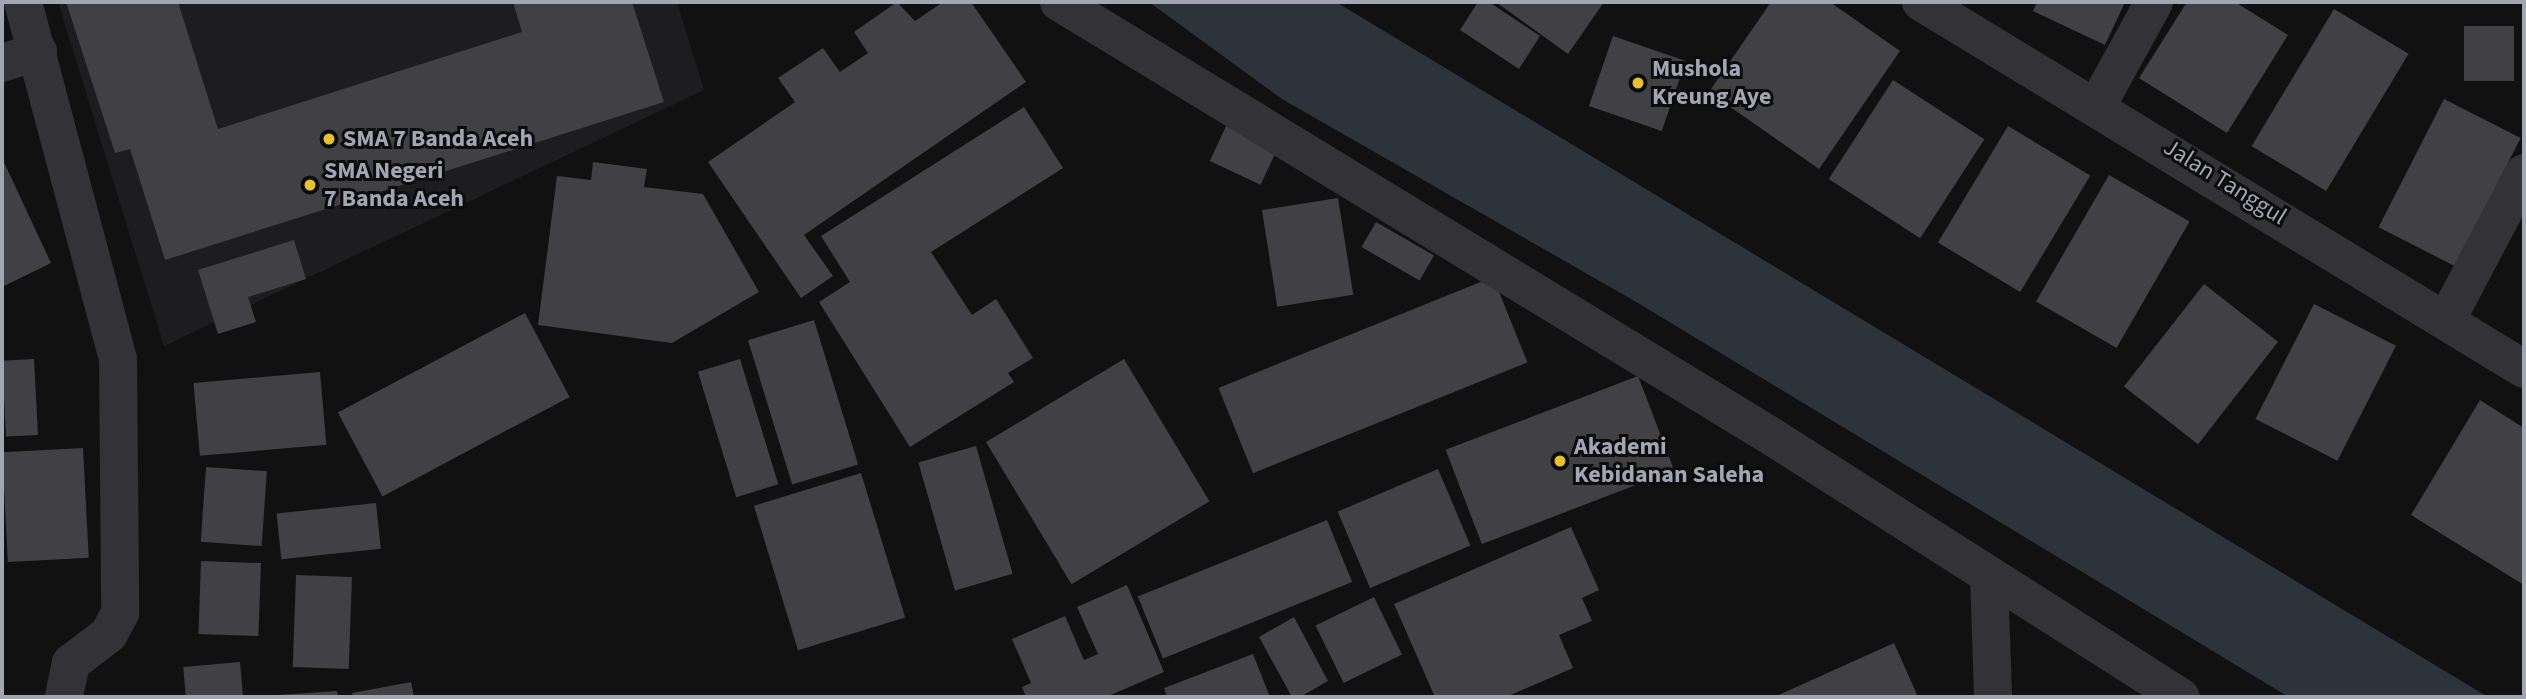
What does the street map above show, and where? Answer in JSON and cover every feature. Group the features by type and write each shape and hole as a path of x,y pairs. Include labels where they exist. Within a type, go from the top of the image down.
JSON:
{"street":[{"path":"23,2 111,323 122,432 120,613 109,634 71,663 64,697"},
{"path":"1059,2 1989,575 2180,697"},
{"name":"Jalan Tanggul","path":"1921,2 2098,104 2524,369"},
{"path":"2098,104 2154,2"},
{"path":"2,63 38,51"},
{"path":"2447,319 2524,173"},
{"path":"1989,575 1993,697"}],"shaded area":[{"name":"SMA Negeri 7 Banda Aceh","path":"58,2 677,2 704,90 164,346"},
{"path":"1149,2 1336,2 2488,697 2289,697 1638,303 1282,99"}],"building":[{"name":"SMA 7 Banda Aceh","path":"66,2 178,2 218,129 522,32 513,2 632,2 664,102 165,260 130,149 115,153"},
{"path":"897,2 915,21 943,2 971,2 1026,82 804,235 833,276 801,298 708,162 795,102 778,78 823,48 840,72 868,53 854,32"},
{"path":"1478,2 1489,2 1540,36 1519,69 1460,30"},
{"path":"1496,2 1604,2 1568,54"},
{"path":"1771,2 1830,2 1900,51 1819,169 1709,92"},
{"path":"2037,2 2125,2 2105,45 2033,11"},
{"path":"2187,2 2235,2 2288,35 2227,133 2139,78"},
{"path":"2334,9 2409,54 2326,191 2252,146"},
{"path":"2464,26 2514,26 2514,81 2464,81"},
{"name":"Mushola Kreung Aye","path":"1613,36 1686,61 1662,131 1589,106"},
{"path":"1893,80 1984,139 1920,238 1829,179"},
{"path":"2444,99 2521,138 2455,266 2379,227"},
{"path":"1024,107 1063,168 931,252 972,315 996,299 1033,358 1008,373 1014,382 910,447 819,302 850,282 821,236"},
{"path":"1228,122 1279,146 1261,185 1210,161"},
{"path":"2008,126 2090,175 2020,292 1938,243"},
{"path":"2,158 51,263 2,287"},
{"path":"593,162 647,169 644,187 703,194 759,292 672,343 538,325 557,176 591,180"},
{"path":"2109,175 2190,222 2117,348 2036,301"},
{"path":"1338,198 1353,295 1277,307 1262,210"},
{"path":"1376,222 1434,256 1420,281 1362,247"},
{"path":"294,240 306,279 248,297 256,322 218,334 198,270"},
{"path":"1493,277 1527,362 1253,473 1219,388"},
{"path":"2204,284 2278,342 2198,444 2124,386"},
{"path":"2314,304 2396,346 2337,461 2255,419"},
{"path":"525,313 570,397 382,496 338,413"},
{"path":"814,320 858,464 792,485 748,340"},
{"path":"34,359 38,435 6,437 2,361"},
{"path":"740,359 778,484 736,497 698,372"},
{"path":"1124,359 1209,501 1071,584 986,442"},
{"path":"320,372 326,445 200,456 193,383"},
{"name":"Akademi Kebidanan Saleha","path":"1638,376 1674,470 1482,544 1446,450"},
{"path":"2480,400 2524,428 2524,585 2411,515"},
{"path":"976,446 1013,574 955,590 918,463"},
{"path":"83,448 89,558 8,562 2,452"},
{"path":"206,467 267,471 262,546 201,542"},
{"path":"1438,469 1470,545 1370,588 1338,512"},
{"path":"861,473 905,617 798,650 754,506"},
{"path":"376,503 381,549 281,559 277,513"},
{"path":"1327,520 1352,582 1163,659 1138,596"},
{"path":"1571,527 1599,590 1582,598 1592,621 1559,635 1573,668 1506,697 1435,697 1394,604"},
{"path":"201,561 261,563 258,636 198,634"},
{"path":"296,575 352,577 349,669 293,667"},
{"path":"1127,585 1164,672 1106,697 1026,697 1022,687 1031,683 1012,639 1065,616 1084,660 1098,654 1077,607"},
{"path":"1374,597 1402,655 1344,683 1316,625"},
{"path":"1294,617 1328,681 1300,697 1292,697 1259,637"},
{"path":"1894,643 1918,697 1774,697"},
{"path":"1253,654 1270,697 1167,697 1164,688"},
{"path":"240,662 243,697 186,697 183,667"},
{"path":"411,682 414,697 353,697 352,693"},
{"path":"337,691 338,697 277,697 277,695"}],"place":[{"name":"Mushola Kreung Aye","path":"1638,83"},
{"name":"SMA 7 Banda Aceh","path":"329,139"},
{"name":"SMA Negeri 7 Banda Aceh","path":"310,185"},
{"name":"Akademi Kebidanan Saleha","path":"1560,461"}]}
